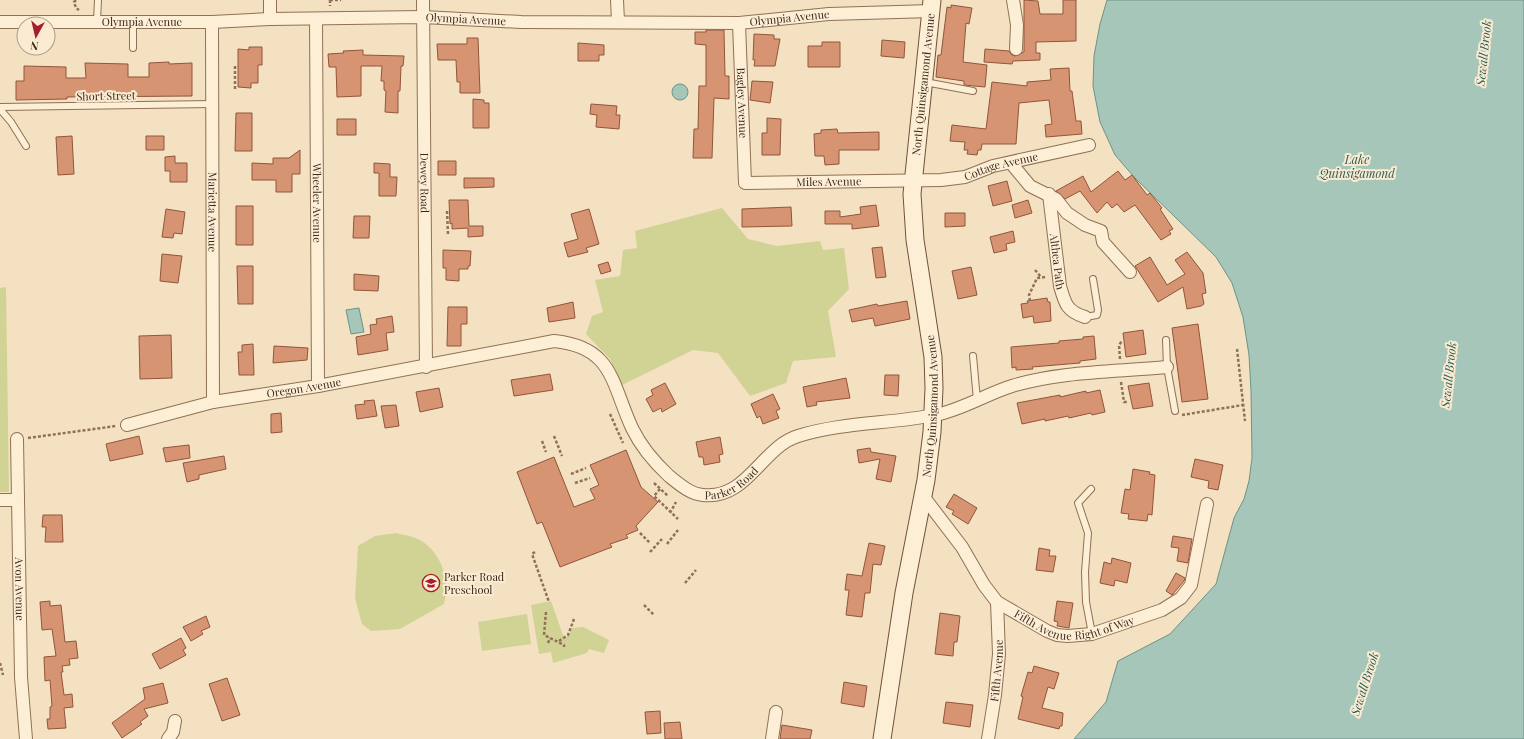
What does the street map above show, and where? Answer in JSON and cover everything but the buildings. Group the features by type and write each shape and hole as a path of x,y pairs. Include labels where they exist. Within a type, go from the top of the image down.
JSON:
{"main road":[{"name":"North Quinsigamond Avenue","path":"882,739 904,593 923,496 933,416 935,375 915,240 912,181 932,5"}],"street":[{"path":"270,0 270,19"},
{"name":"Dewey Road","path":"423,0 426,367"},
{"path":"617,0 618,21"},
{"path":"1013,0 1018,25 1016,48"},
{"name":"Olympia Avenue","path":"0,22 212,22 270,19 423,17 521,22 618,21 739,23 932,5"},
{"name":"Wheeler Avenue","path":"316,19 318,386"},
{"name":"Marietta Avenue","path":"212,22 213,402"},
{"name":"Bagley Avenue","path":"739,23 745,183"},
{"name":"Cottage Avenue","path":"912,181 957,179 992,166 1089,145"},
{"path":"1011,163 1030,186 1049,194 1056,199 1067,213 1085,225 1101,231 1104,242 1130,272"},
{"name":"Miles Avenue","path":"745,183 912,181"},
{"name":"Althea Path","path":"1049,194 1060,286 1069,309 1075,314 1085,316"},
{"name":"Oregon Avenue","path":"127,425 213,402 318,386 426,367 554,341 574,344 591,351"},
{"name":"Parker Road","path":"591,351 601,362 617,387 632,429 646,452 677,483 695,493 704,495 717,495 745,481 776,447 794,437 846,425 933,416 955,411 977,400 1013,386 1063,376 1167,367"},
{"name":"Avon Avenue","path":"17,440 21,683 26,739"},
{"name":"Fifth Avenue Right of Way","path":"923,496 962,547 984,585 997,602 1037,626 1057,635 1092,634 1162,610 1181,598 1191,585 1207,504"},
{"path":"0,500 17,500"},
{"name":"Fifth Avenue","path":"988,739 1000,654 997,602"},
{"path":"772,739 776,712"},
{"path":"168,739 173,732 175,721"}],"lane":[{"path":"97,21 98,0"},
{"path":"133,21 133,48"},
{"path":"923,81 973,91"},
{"name":"Short Street","path":"0,108 212,104"},
{"path":"0,108 26,146"},
{"path":"1085,316 1097,314 1098,310 1093,279"},
{"path":"1166,340 1167,367 1175,411"},
{"path":"973,356 977,400"},
{"path":"1091,489 1078,503 1088,533 1085,572 1086,602 1092,634"}],"path":[{"path":"76,0 74,2 75,6 83,12"},
{"path":"330,0 341,0"},
{"path":"235,66 235,89"},
{"path":"448,234 447,211 449,211"},
{"path":"1035,270 1041,277"},
{"path":"1030,301 1029,295 1037,278 1046,277"},
{"path":"1122,341 1119,345 1122,398 1124,402 1128,402"},
{"path":"1238,349 1245,420"},
{"path":"1175,411 1184,415 1243,405"},
{"path":"610,414 623,442"},
{"path":"17,440 127,425"},
{"path":"554,436 562,456"},
{"path":"542,441 546,452"},
{"path":"571,474 586,468"},
{"path":"575,483 590,478"},
{"path":"654,483 668,496"},
{"path":"660,489 654,496 670,513 678,519"},
{"path":"670,513 676,502"},
{"path":"667,544 678,530"},
{"path":"640,533 650,542"},
{"path":"650,552 662,539"},
{"path":"535,552 532,554 549,602"},
{"path":"684,583 696,570"},
{"path":"644,605 654,616"},
{"path":"546,612 543,631 544,635 559,641 564,644 564,647"},
{"path":"559,641 561,638 568,635 574,619"},
{"path":"548,643 550,638"},
{"path":"0,663 3,675"}],"green space":[{"path":"722,208 748,239 777,246 820,241 823,250 844,248 849,289 828,311 836,357 793,361 786,383 750,396 718,353 693,350 620,386 610,359 586,334 592,316 603,312 595,280 620,276 623,250 637,248 635,231"},
{"path":"6,287 9,492 0,492 0,288"},
{"path":"396,533 420,540 428,545 434,552 439,560 445,577 446,595 444,604 400,629 371,631 362,624 355,598 358,546 375,536"},
{"path":"551,601 564,638 569,636 572,628 583,627 609,640 604,653 589,649 587,653 553,663 551,652 539,654 531,605"},
{"path":"527,614 531,644 482,651 478,622"}],"water":[{"name":"Lake Quinsigamond","path":"1107,0 1524,0 1524,739 1074,739 1106,702 1118,661 1170,634 1216,584 1234,518 1244,499 1249,481 1252,458 1249,355 1243,317 1232,283 1216,257 1135,178 1115,155 1100,122 1093,86 1094,56 1100,24"},
{"path":"680,84 686,86 688,92 686,98 680,100 674,98 672,92 674,86"},
{"path":"359,308 364,332 351,334 346,310"}],"place":[{"name":"Parker Road Preschool","path":"431,583"}],"water label":[{"name":"Sewall Brook","path":"1484,53"},
{"name":"Sewall Brook","path":"1449,375"},
{"name":"Sewall Brook","path":"1365,684"}]}
